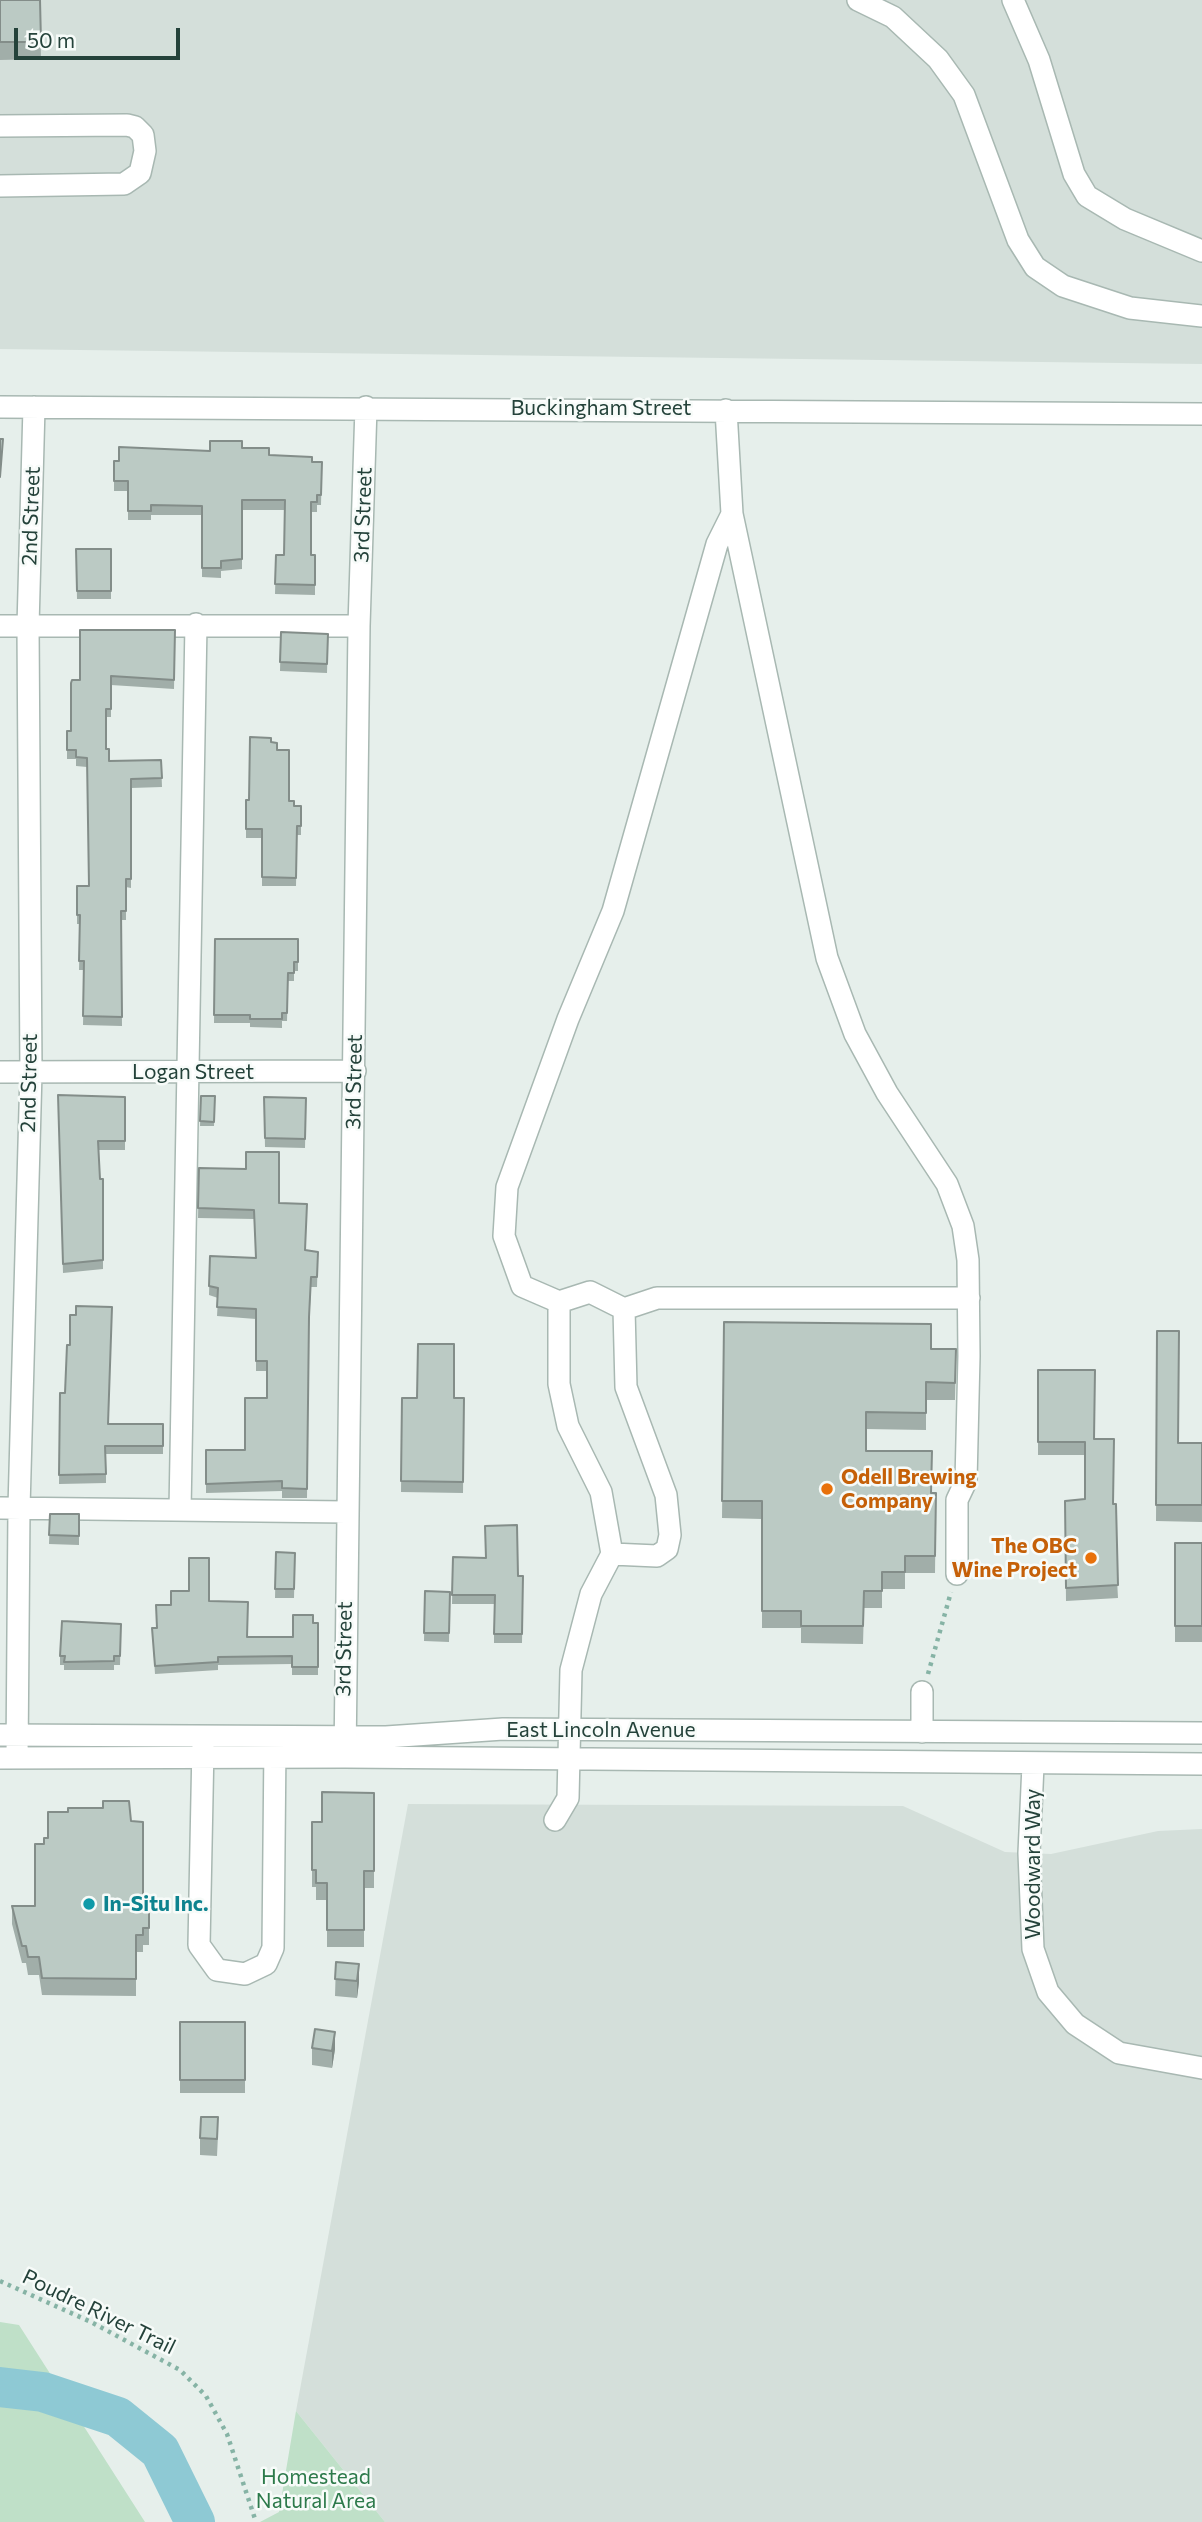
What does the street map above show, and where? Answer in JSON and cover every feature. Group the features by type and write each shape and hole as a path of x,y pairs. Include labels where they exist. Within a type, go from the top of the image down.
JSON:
{"street":[{"path":"858,0 893,18 938,59 964,95 1018,240 1035,267 1063,286 1130,308 1202,316"},
{"path":"1013,0 1043,71 1074,174 1087,196 1125,219 1202,251"},
{"path":"0,127 127,125 135,127 143,135 145,151 140,173 124,184 0,186"},
{"name":"Buckingham Street","path":"0,407 366,407 1202,414"},
{"name":"2nd Street","path":"9,1758 9,1508 31,1072 27,626 34,407"},
{"name":"3rd Street","path":"345,1747 359,626 366,407"},
{"path":"726,410 732,514 827,958 861,1046 887,1093 919,1137 947,1184 963,1226 969,1298 966,1481 957,1500 957,1574"},
{"path":"732,514 717,544 613,911 568,1019 507,1187 504,1236 522,1286 559,1302 590,1292 624,1309 657,1298 969,1298"},
{"path":"180,1510 196,624"},
{"path":"0,626 359,626"},
{"name":"Logan Street","path":"0,1072 355,1071"},
{"path":"555,1820 568,1798 571,1670 590,1594 611,1554 601,1492 568,1426 559,1384 559,1302"},
{"path":"611,1554 657,1556 667,1549 670,1535 666,1494 625,1387 624,1309"},
{"path":"9,1508 346,1512"},
{"path":"922,1692 922,1732"},
{"name":"East Lincoln Avenue","path":"9,1735 203,1747 275,1758 503,1728 1202,1733"},
{"path":"203,1747 199,1945 217,1970 245,1974 266,1964 273,1948 275,1735"},
{"name":"East Lincoln Avenue","path":"9,1758 203,1747 275,1735 345,1747 568,1759 1033,1765 1202,1764"},
{"name":"Woodward Way","path":"1033,1765 1029,1853 1033,1949 1048,1992 1075,2024 1119,2053 1202,2068"}],"path":[{"path":"922,1692 957,1574"},
{"name":"Poudre River Trail","path":"0,2281 91,2322 180,2370 206,2396 227,2434 256,2522"}],"shaded area":[{"path":"0,0 1202,0 1202,364 0,349"},
{"path":"408,1804 903,1806 1005,1852 1051,1854 1158,1831 1202,1829 1202,2522 385,2522 296,2411"}],"green space":[{"path":"0,2322 19,2325 145,2522 0,2522"},
{"name":"Homestead Natural Area","path":"296,2411 385,2522 260,2522 279,2512"}],"building":[{"path":"0,0 40,0 41,42 0,42"},
{"path":"0,439 3,439 0,477"},
{"path":"210,441 242,441 242,448 269,448 269,455 312,457 312,462 322,462 321,495 317,495 317,502 311,502 311,555 315,555 315,585 275,584 276,555 284,555 285,500 242,500 242,559 221,561 221,568 202,568 202,506 151,505 151,511 128,511 128,481 114,481 114,461 119,461 119,447 210,451"},
{"path":"76,549 111,549 111,591 77,591"},
{"path":"80,630 175,630 174,680 111,676 111,709 106,709 106,749 109,749 109,761 161,760 162,778 131,779 131,879 126,879 126,911 121,911 122,1017 83,1016 84,961 79,961 80,915 77,915 77,886 89,886 87,758 76,757 76,750 67,750 67,731 71,731 71,683 72,680 80,680"},
{"path":"281,632 328,634 327,664 280,662"},
{"path":"250,737 271,738 271,742 277,743 277,750 289,750 289,801 294,801 294,806 301,806 301,826 297,826 296,878 262,877 262,829 246,829"},
{"path":"215,939 298,939 298,962 294,962 294,973 288,973 287,1013 282,1013 282,1019 250,1019 250,1015 214,1015"},
{"path":"58,1095 125,1097 125,1141 98,1141 100,1179 103,1179 103,1260 63,1264"},
{"path":"201,1096 215,1096 214,1122 200,1121"},
{"path":"264,1097 306,1098 305,1139 265,1138"},
{"path":"246,1152 279,1152 279,1203 307,1204 305,1250 318,1252 317,1277 311,1277 309,1317 307,1489 282,1488 282,1481 206,1484 206,1450 245,1450 245,1398 267,1398 267,1361 256,1361 256,1309 217,1307 218,1288 209,1286 210,1256 256,1258 254,1210 198,1208 199,1168 246,1169"},
{"path":"76,1306 112,1307 108,1424 163,1424 163,1446 105,1446 106,1474 59,1475 60,1393 65,1393 70,1315 76,1315"},
{"name":"Odell Brewing Company","path":"724,1322 931,1324 931,1349 956,1349 955,1383 926,1382 926,1413 866,1412 866,1451 932,1451 931,1493 936,1493 935,1556 905,1556 905,1572 882,1572 882,1591 864,1591 863,1626 801,1626 801,1611 762,1611 762,1501 722,1501"},
{"path":"1157,1331 1179,1331 1178,1443 1202,1443 1202,1505 1156,1505"},
{"path":"418,1344 454,1344 454,1398 464,1398 463,1482 401,1481 402,1398 417,1398"},
{"path":"1038,1370 1095,1370 1094,1439 1114,1439 1113,1504 1116,1504 1118,1585 1066,1588 1065,1501 1085,1499 1085,1442 1038,1442"},
{"path":"50,1514 79,1514 79,1536 49,1535"},
{"path":"517,1525 518,1576 523,1576 522,1634 494,1634 495,1595 452,1595 453,1557 486,1558 485,1526"},
{"path":"1175,1543 1202,1543 1202,1626 1175,1626"},
{"path":"276,1552 295,1553 294,1589 275,1589"},
{"path":"189,1558 209,1558 209,1601 248,1602 247,1637 293,1637 293,1615 313,1615 313,1623 318,1623 318,1667 292,1667 292,1656 218,1657 218,1662 155,1666 152,1628 157,1628 156,1605 171,1605 171,1591 189,1591"},
{"path":"425,1591 450,1592 449,1633 424,1633"},
{"path":"62,1621 121,1624 120,1656 114,1656 114,1661 64,1662 65,1656 60,1656"},
{"path":"322,1792 374,1793 374,1871 364,1871 364,1930 327,1930 327,1883 316,1883 316,1870 312,1870 312,1822 322,1822"},
{"name":"In-Situ Inc.","path":"103,1801 129,1801 131,1821 143,1822 143,1906 149,1907 149,1928 143,1928 143,1935 136,1935 136,1979 42,1978 39,1957 28,1957 26,1946 22,1946 12,1906 35,1906 35,1844 44,1844 44,1838 48,1838 48,1812 68,1812 68,1808 103,1808"},
{"path":"336,1962 359,1964 357,1981 335,1979"},
{"path":"180,2022 245,2022 245,2080 180,2080"},
{"path":"315,2029 335,2032 332,2051 312,2048"},
{"path":"201,2117 218,2117 217,2139 200,2138"}],"waterway":[{"path":"0,2387 43,2392 118,2417 160,2451 195,2522"}],"place":[{"name":"Odell Brewing Company","path":"827,1489"},
{"name":"The OBC Wine Project","path":"1091,1558"},
{"name":"In-Situ Inc.","path":"89,1904"}]}
